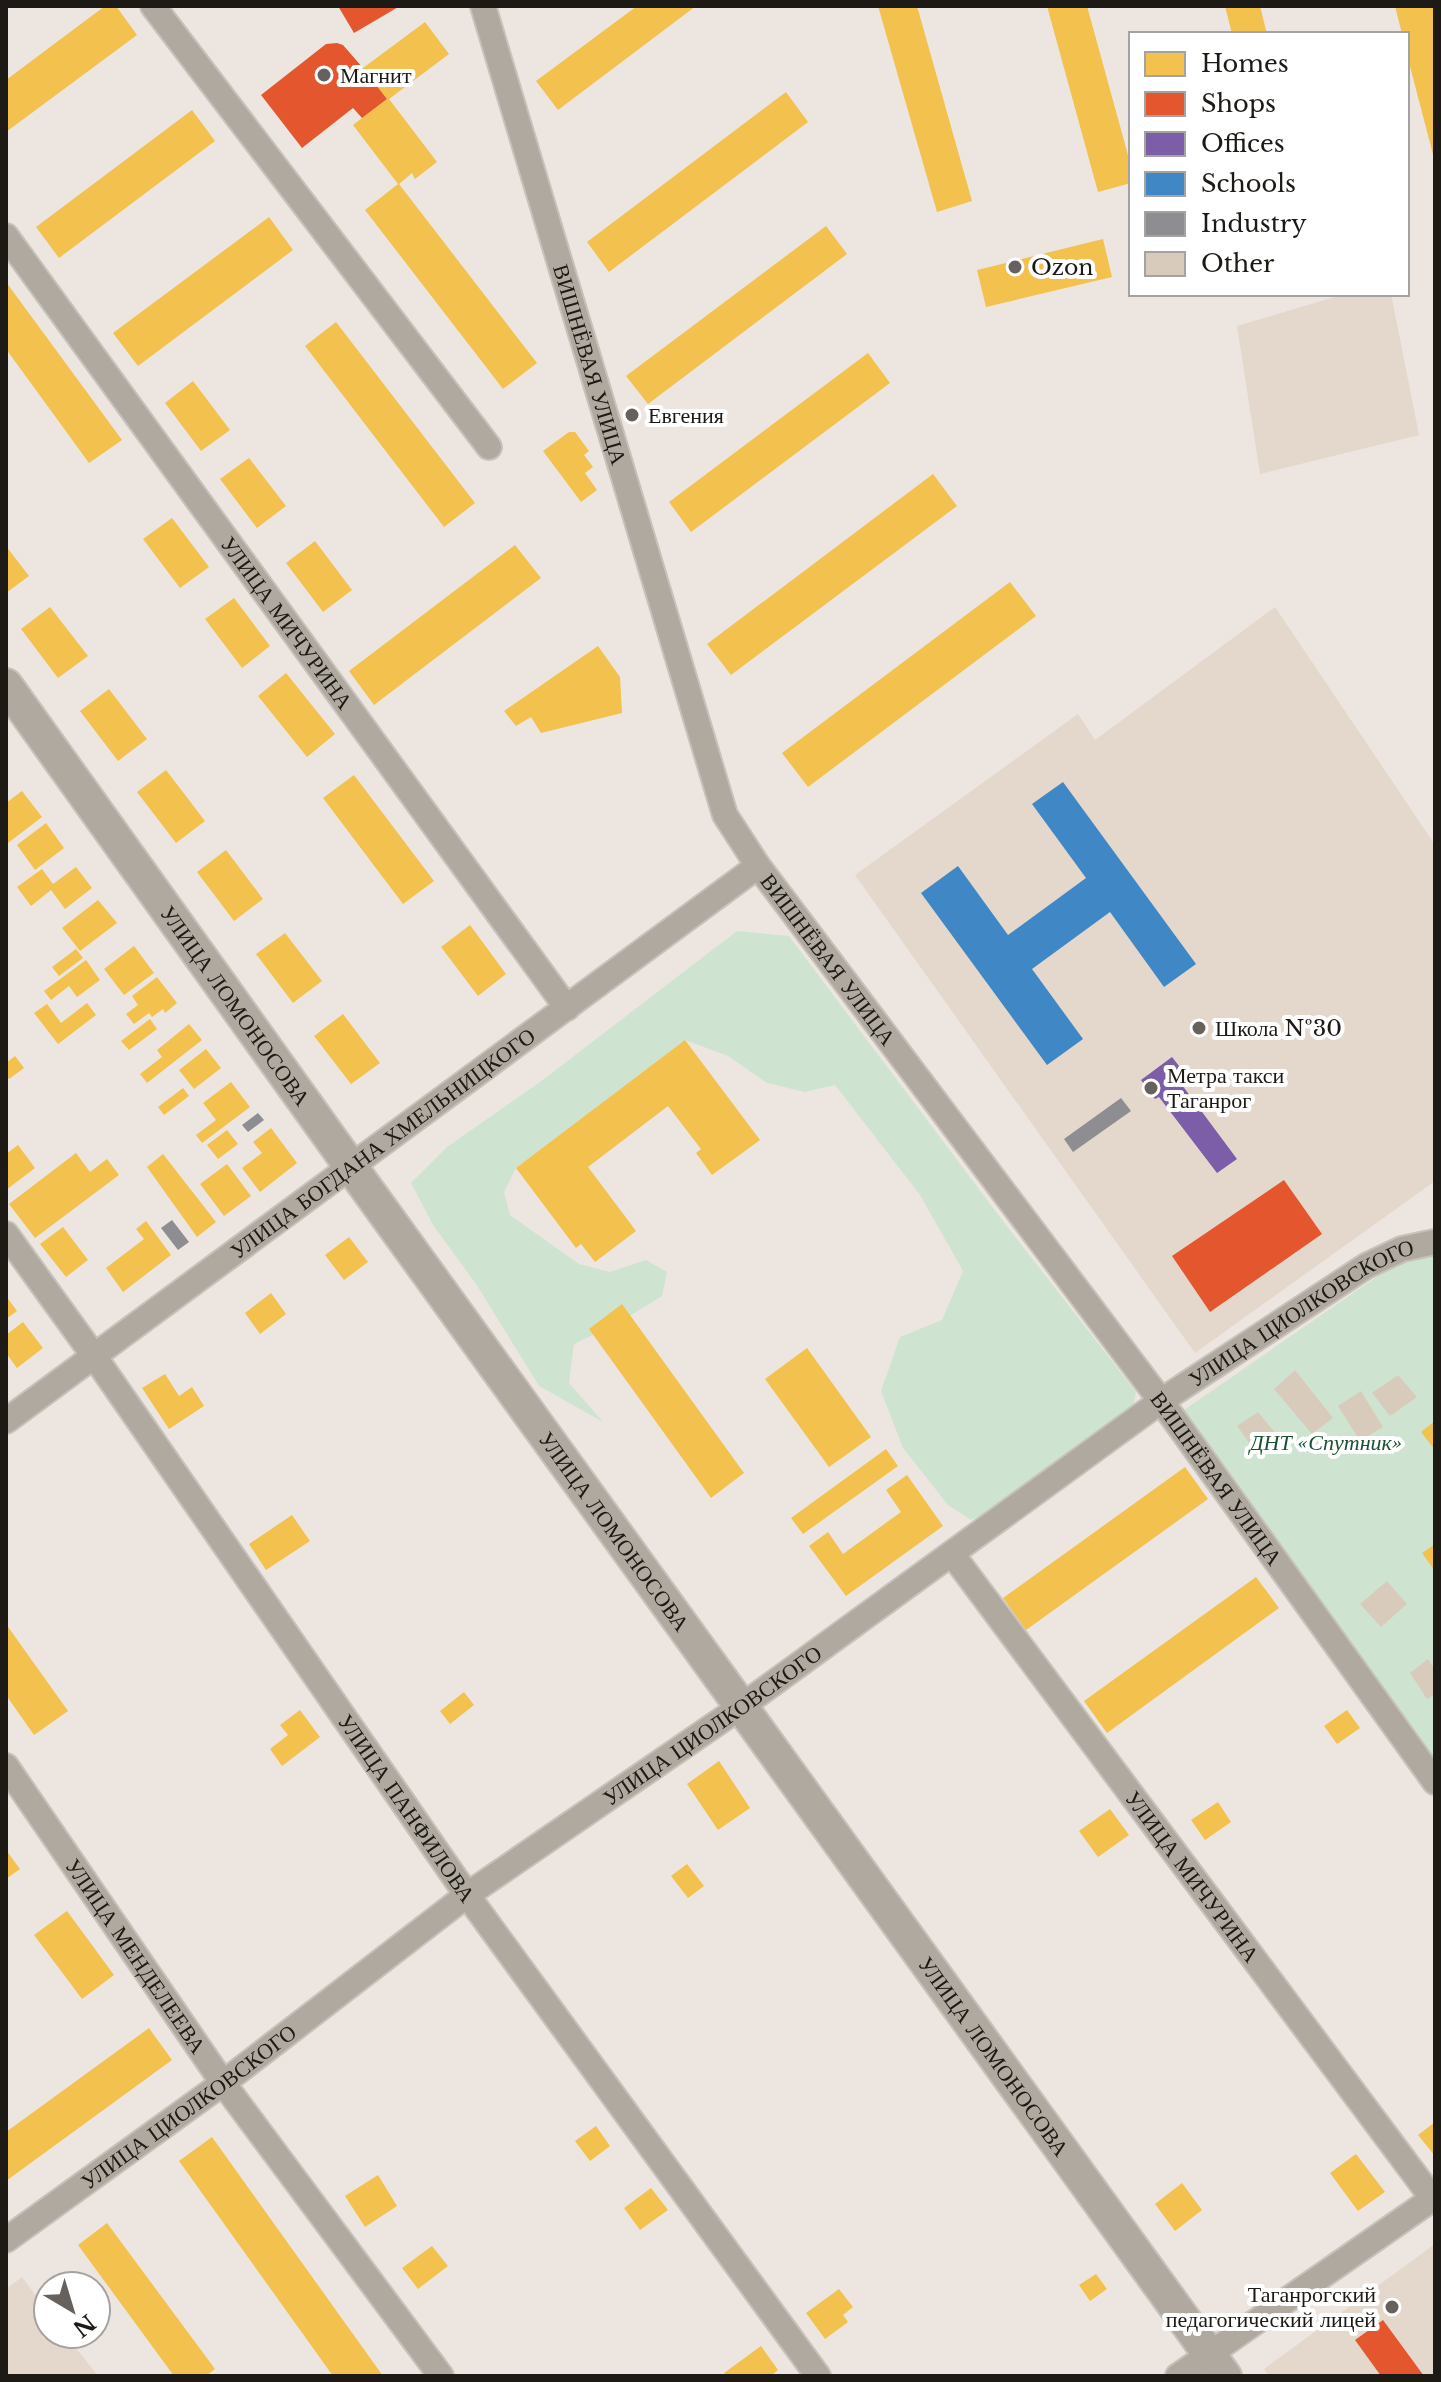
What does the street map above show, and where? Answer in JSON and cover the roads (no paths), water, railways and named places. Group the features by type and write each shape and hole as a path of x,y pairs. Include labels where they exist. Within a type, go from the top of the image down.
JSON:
{"street":[{"path":"153,6 489,447"},
{"name":"ВИШНЁВАЯ УЛИЦА","path":"483,6 725,815 758,866 1161,1401 1435,1782"},
{"name":"УЛИЦА МИЧУРИНА","path":"6,236 567,1008"},
{"name":"УЛИЦА ЛОМОНОСОВА","path":"6,685 1217,2365"},
{"name":"УЛИЦА БОГДАНА ХМЕЛЬНИЦКОГО","path":"6,1421 758,866"},
{"name":"УЛИЦА ПАНФИЛОВА","path":"6,1234 467,1895 818,2376"},
{"name":"УЛИЦА ЦИОЛКОВСКОГО","path":"6,2240 223,2083 467,1895 742,1706 1161,1401 1366,1266 1402,1249 1435,1242"},
{"name":"УЛИЦА МИЧУРИНА","path":"952,1554 1434,2198"},
{"name":"УЛИЦА МЕНДЕЛЕЕВА","path":"6,1766 223,2083 441,2376"},
{"path":"1178,2376 1217,2365 1434,2198"}],"place":[{"name":"Магнит","path":"324,75"},
{"name":"Ozon","path":"1015,267"},
{"name":"Евгения","path":"632,415"},
{"name":"Школа №30","path":"1199,1028"},
{"name":"Метра такси Таганрог","path":"1151,1088"},
{"name":"Таганрогский педагогический лицей","path":"1392,2307"}],"park label":[{"name":"ДНТ «Спутник»","path":"1326,1442"}]}
